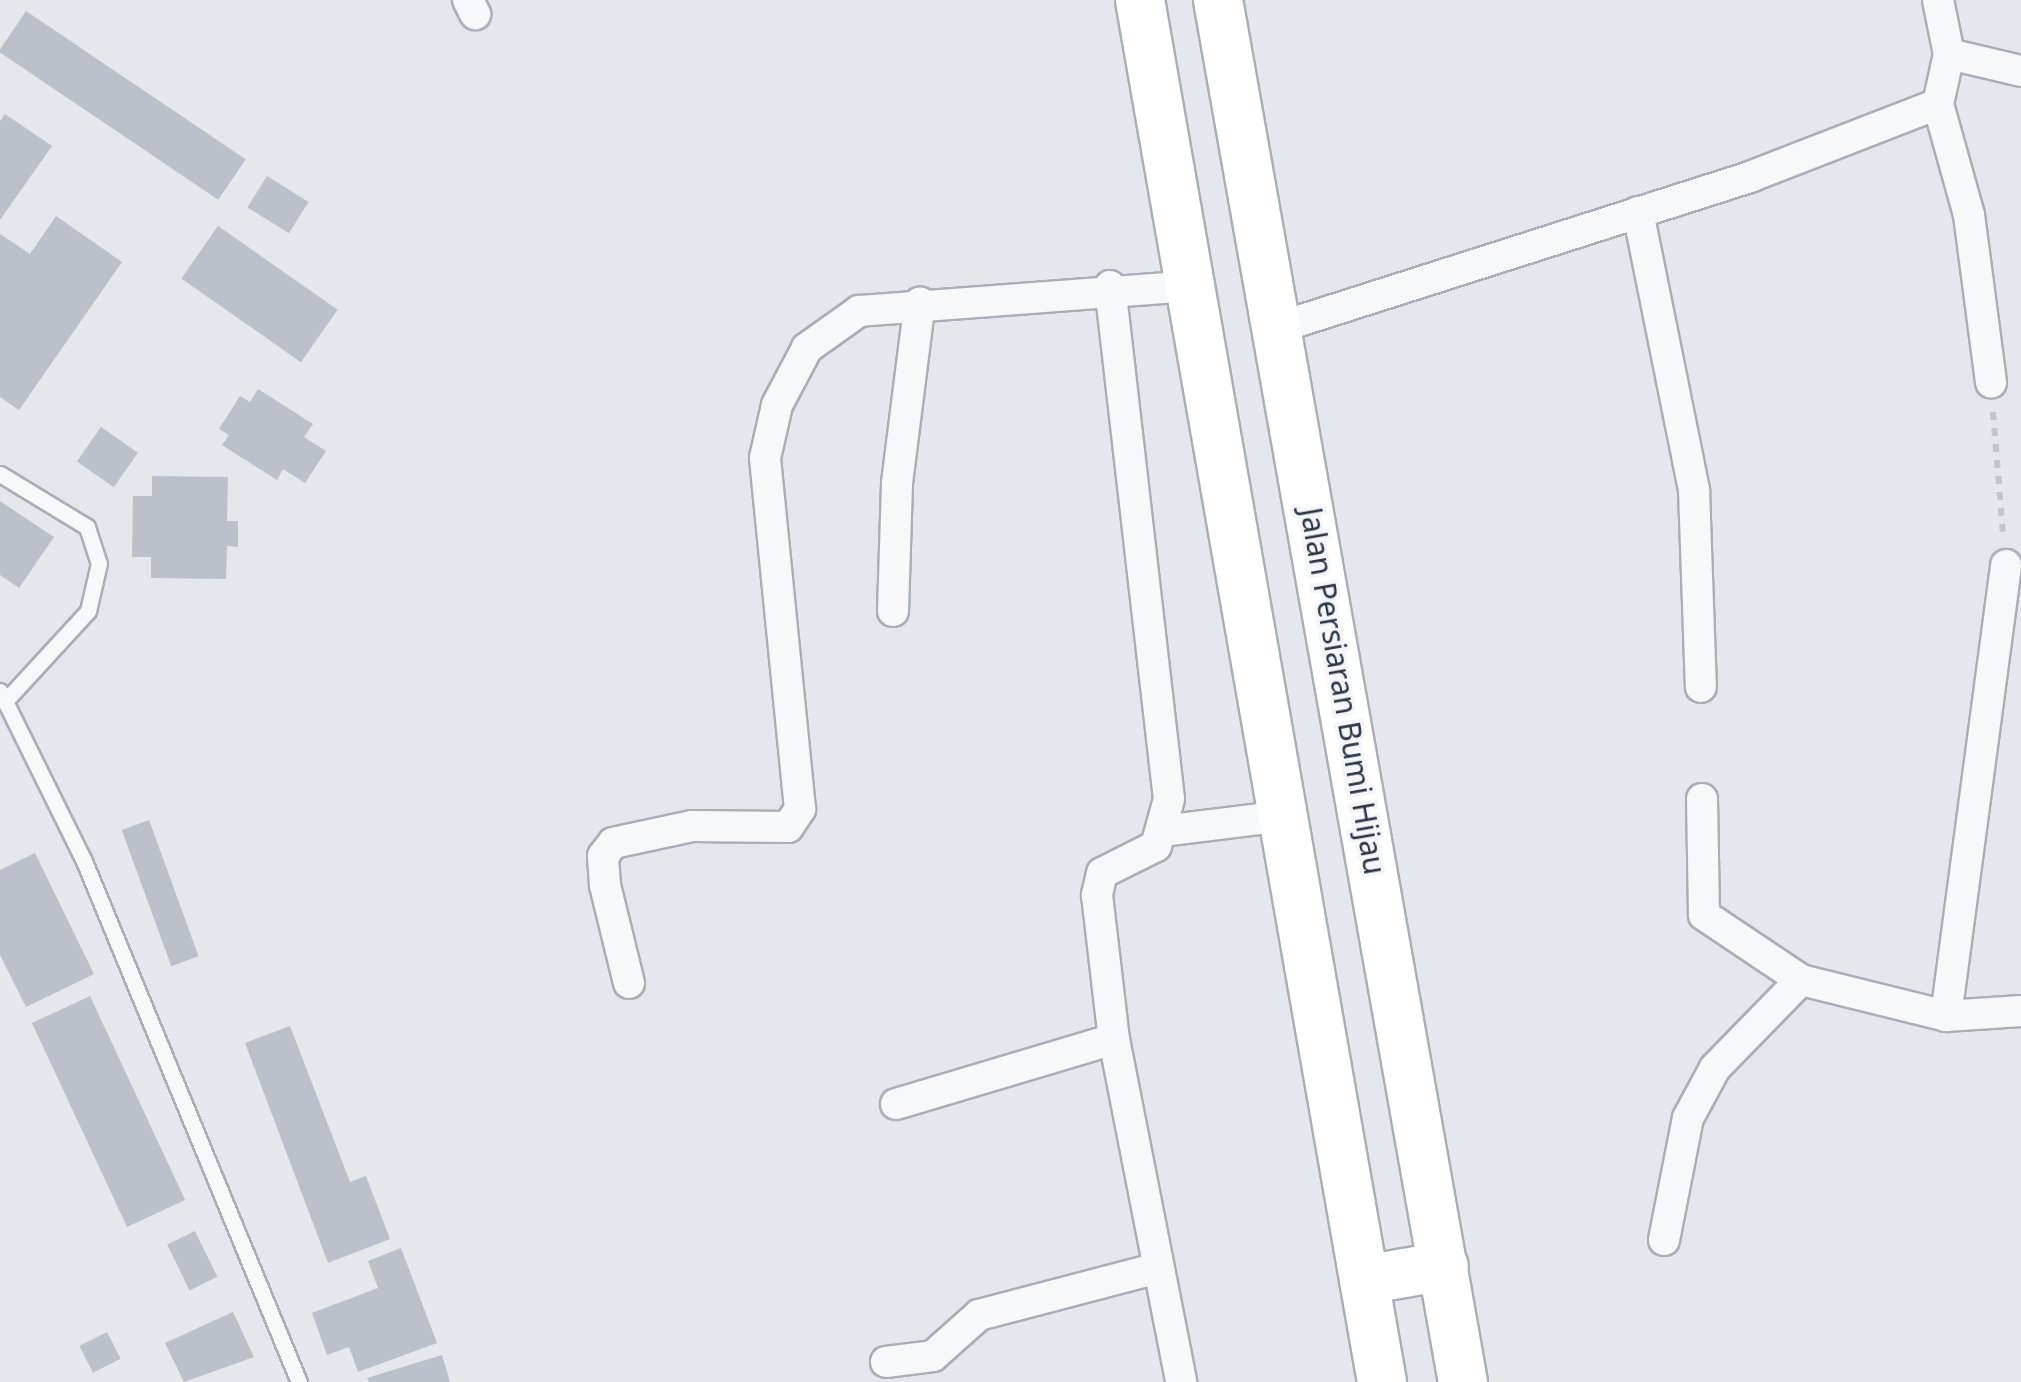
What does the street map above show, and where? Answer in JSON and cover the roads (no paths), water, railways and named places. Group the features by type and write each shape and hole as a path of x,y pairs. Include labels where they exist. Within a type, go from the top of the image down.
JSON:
{"main road":[{"path":"1140,0 1195,286 1382,1382"},
{"name":"Jalan Persiaran Bumi Hijau","path":"1218,0 1464,1382"},
{"path":"1364,1280 1444,1266"}],"street":[{"path":"1938,0 1949,54 1938,104 1969,215 1991,383"},
{"path":"1949,54 2021,70"},
{"path":"1277,328 1638,212 1938,104"},
{"path":"1638,212 1694,490 1701,688"},
{"path":"629,983 605,885 603,856 612,843 692,826 788,827 800,809 769,531 765,458 777,405 807,348 859,311 1110,286 1195,286"},
{"path":"1110,286 1169,799 1156,846 1102,873 1098,885 1114,1039 1181,1382"},
{"path":"893,612 897,483 920,302"},
{"path":"1946,1016 2006,565"},
{"path":"1702,799 1704,914 1801,980 1946,1016 2021,1011"},
{"path":"1162,830 1284,816"},
{"path":"1664,1240 1688,1118 1715,1068 1801,980"},
{"path":"896,1104 1114,1039"},
{"path":"886,1362 933,1356 979,1315 1158,1268"}],"lane":[{"path":"0,474 86,527 100,563 88,611 4,694 299,1382"}]}
